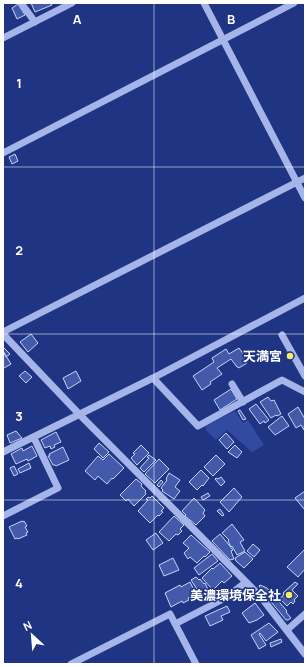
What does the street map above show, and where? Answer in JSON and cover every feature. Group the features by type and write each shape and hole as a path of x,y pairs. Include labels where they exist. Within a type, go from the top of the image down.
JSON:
{"street":[{"path":"21,3 35,22"},
{"path":"204,3 305,198"},
{"path":"3,153 294,3"},
{"path":"3,38 67,4"},
{"path":"305,178 3,333 79,414 261,597 305,654"},
{"path":"3,452 153,378 305,298"},
{"path":"282,334 305,376"},
{"path":"153,378 198,426 282,380 305,392"},
{"path":"232,384 243,402"},
{"path":"3,516 58,488 34,438"},
{"path":"175,624 227,597 246,582"},
{"path":"71,664 170,614 196,664"},
{"path":"287,630 305,614"}],"shaded area":[{"path":"235,411 243,423 248,420 264,445 252,452 227,430 216,440 205,429 207,425"}],"building":[{"path":"31,3 51,3 52,5 35,12"},
{"path":"18,4 25,15 17,19 12,8"},
{"path":"15,154 18,161 12,164 9,157"},
{"path":"31,334 38,343 28,352 20,342"},
{"path":"4,348 10,354 6,357 3,351"},
{"path":"239,348 248,361 246,361 247,363 239,368 231,359 217,368 222,374 210,382 211,384 202,390 193,376 214,362 212,358 226,349 229,354"},
{"path":"3,351 11,364 4,368 3,366"},
{"path":"25,371 32,377 26,383 19,376"},
{"path":"76,371 81,381 68,389 63,378"},
{"path":"231,389 237,399 220,410 214,400"},
{"path":"268,397 271,401 274,400 281,414 271,418 260,402"},
{"path":"256,404 269,420 265,423 264,421 260,424 249,409"},
{"path":"298,407 305,419 304,430 301,425 296,428 288,414"},
{"path":"240,410 246,419 243,420 238,411"},
{"path":"282,416 289,426 275,435 268,427"},
{"path":"16,431 22,438 10,443 7,435"},
{"path":"56,432 61,442 54,445 55,447 51,449 50,446 45,448 41,440"},
{"path":"226,433 234,442 227,449 219,440"},
{"path":"99,443 109,452 103,458 94,449"},
{"path":"141,445 149,453 137,465 131,458 135,454 133,453"},
{"path":"235,445 242,452 237,458 228,452"},
{"path":"32,446 37,456 28,461 27,459 16,464 11,454 22,448 23,451"},
{"path":"63,447 69,460 56,466 53,465 48,456 50,456 49,454"},
{"path":"109,454 124,468 107,484 98,476 95,480 85,471 98,456 103,460"},
{"path":"149,455 156,460 144,472 140,468 149,458 147,457"},
{"path":"216,455 225,464 213,476 204,467"},
{"path":"159,459 169,469 155,483 145,474"},
{"path":"29,463 31,468 20,473 18,469"},
{"path":"14,466 18,474 14,476 10,468"},
{"path":"201,470 209,478 203,486 202,485 197,490 189,482"},
{"path":"169,473 180,480 175,487 180,491 174,499 162,491 163,490 161,488 167,480 166,479"},
{"path":"221,477 225,482 221,486 215,479"},
{"path":"136,479 142,484 141,486 146,491 146,494 134,506 128,499 126,501 120,495"},
{"path":"161,480 163,482 159,487 157,485"},
{"path":"234,488 242,497 229,512 220,502"},
{"path":"305,491 305,508 304,509 295,498"},
{"path":"208,493 210,496 203,500 201,497"},
{"path":"152,496 164,508 161,511 163,512 150,523 138,511 148,500 146,499"},
{"path":"194,498 205,510 203,513 205,516 196,525 185,516 186,515 182,511"},
{"path":"220,509 224,515 222,516 217,511"},
{"path":"174,516 184,525 180,529 182,531 178,535 176,534 169,541 159,532"},
{"path":"24,521 27,526 25,527 28,532 26,533 27,535 15,539 9,527"},
{"path":"232,524 244,540 240,542 245,551 237,555 232,546 231,547 228,541 229,540 222,533"},
{"path":"156,533 163,543 153,550 146,540"},
{"path":"220,534 233,550 231,551 234,559 230,560 212,541"},
{"path":"191,535 210,552 197,563 190,557 188,559 184,553 189,548 183,543"},
{"path":"253,544 260,550 254,557 247,551"},
{"path":"305,549 305,569 298,577 287,567"},
{"path":"245,552 253,559 244,568 236,561 235,558"},
{"path":"212,554 218,561 199,575 194,568"},
{"path":"173,558 179,570 164,576 159,565"},
{"path":"220,563 232,576 224,583 222,581 213,590 202,578 212,568 213,569"},
{"path":"196,577 204,584 205,583 210,594 202,599 191,580"},
{"path":"190,582 196,594 188,598 189,600 183,603 182,601 171,607 165,593 180,585 181,587"},
{"path":"295,582 298,584 292,590 298,596 294,600 295,601 293,604 291,602 287,606 280,599 284,594 283,593"},
{"path":"260,585 267,588 287,611 286,612 291,618 286,620 262,591 259,586"},
{"path":"255,603 264,615 249,623 242,613"},
{"path":"227,606 230,612 221,616 223,620 210,626 205,616"},
{"path":"269,623 278,632 266,641 260,633 259,634 266,645 259,649 251,635"},
{"path":"281,639 282,642 271,647 270,643"}],"place":[{"name":"天満宮","path":"290,356"},
{"name":"美濃環境保全社","path":"289,595"}]}
